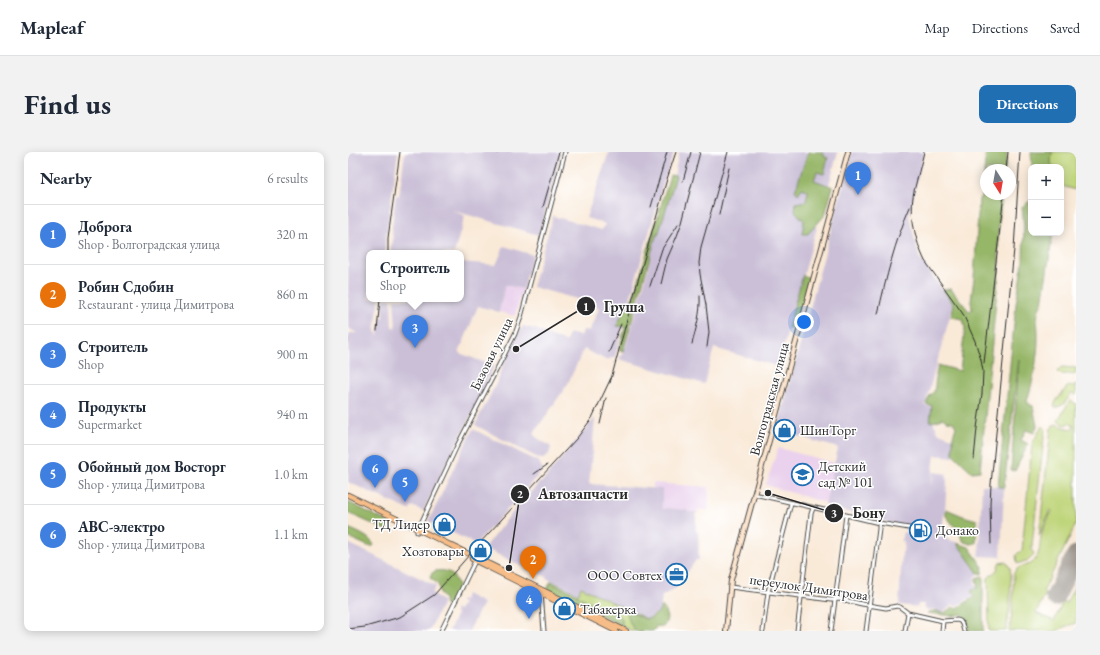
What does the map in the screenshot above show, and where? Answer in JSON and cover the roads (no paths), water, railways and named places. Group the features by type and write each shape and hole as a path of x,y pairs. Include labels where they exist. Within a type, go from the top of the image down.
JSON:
{"main road":[{"name":"Волгоградская улица","path":"726,631 730,587 736,559 848,152"},
{"path":"348,495 475,561 541,591 616,631"},
{"path":"348,498 626,631"}],"street":[{"name":"Базовая улица","path":"417,531 457,446 514,334 521,315 565,152"},
{"path":"754,494 879,523 915,529"},
{"path":"763,631 768,592 791,503"},
{"path":"797,631 810,521 813,508"},
{"path":"831,631 846,515"},
{"path":"866,631 879,523"},
{"path":"441,631 475,561"},
{"name":"переулок Димитрова","path":"730,587 801,597 831,600 840,599 886,608 896,606 908,613 943,621 960,621 964,631"},
{"path":"541,591 544,631"},
{"path":"905,631 908,613"},
{"path":"942,631 943,621"},
{"path":"603,631 605,625"}],"railway":[{"path":"388,250 388,238 400,152"},
{"path":"543,207 559,152"},
{"path":"651,207 667,152"},
{"path":"610,383 631,305 676,152"},
{"path":"683,181 691,152"},
{"path":"661,284 667,259 682,222 700,152"},
{"path":"707,347 709,332 699,263 701,247 728,152"},
{"path":"924,152 914,191 912,209 918,245 925,261 963,314 975,341 983,371 982,394 974,459"},
{"path":"1007,164 1008,152"},
{"path":"991,544 991,484 1014,249 1020,152"},
{"path":"719,215 729,168"},
{"path":"984,363 1003,200"},
{"path":"878,314 895,246 910,207"},
{"path":"650,286 662,249 678,224"},
{"path":"692,344 697,326 700,296"},
{"path":"377,331 380,302"},
{"path":"609,352 621,324"},
{"path":"348,629 365,627 400,617 434,595 477,546 577,438 592,418 611,378"},
{"path":"600,424 606,398"},
{"path":"534,474 547,465"}],"place":[{"name":"Доброга","path":"858,195"},
{"name":"Строитель","path":"415,348"},
{"name":"Груша","path":"516,349"},
{"name":"ШинТорг","path":"784,430"},
{"name":"Детский сад № 101","path":"802,474"},
{"name":"АВС-электро","path":"375,488"},
{"name":"Бону","path":"768,493"},
{"name":"Обойный дом Восторг","path":"405,502"},
{"name":"ТД Лидер","path":"445,524"},
{"name":"Донако","path":"920,530"},
{"name":"Хозтовары","path":"480,551"},
{"name":"Автозапчасти","path":"509,568"},
{"name":"ООО Совтех","path":"677,575"},
{"name":"Робин Сдобин","path":"533,579"},
{"name":"Табакерка","path":"564,609"},
{"name":"Продукты","path":"529,619"}]}
